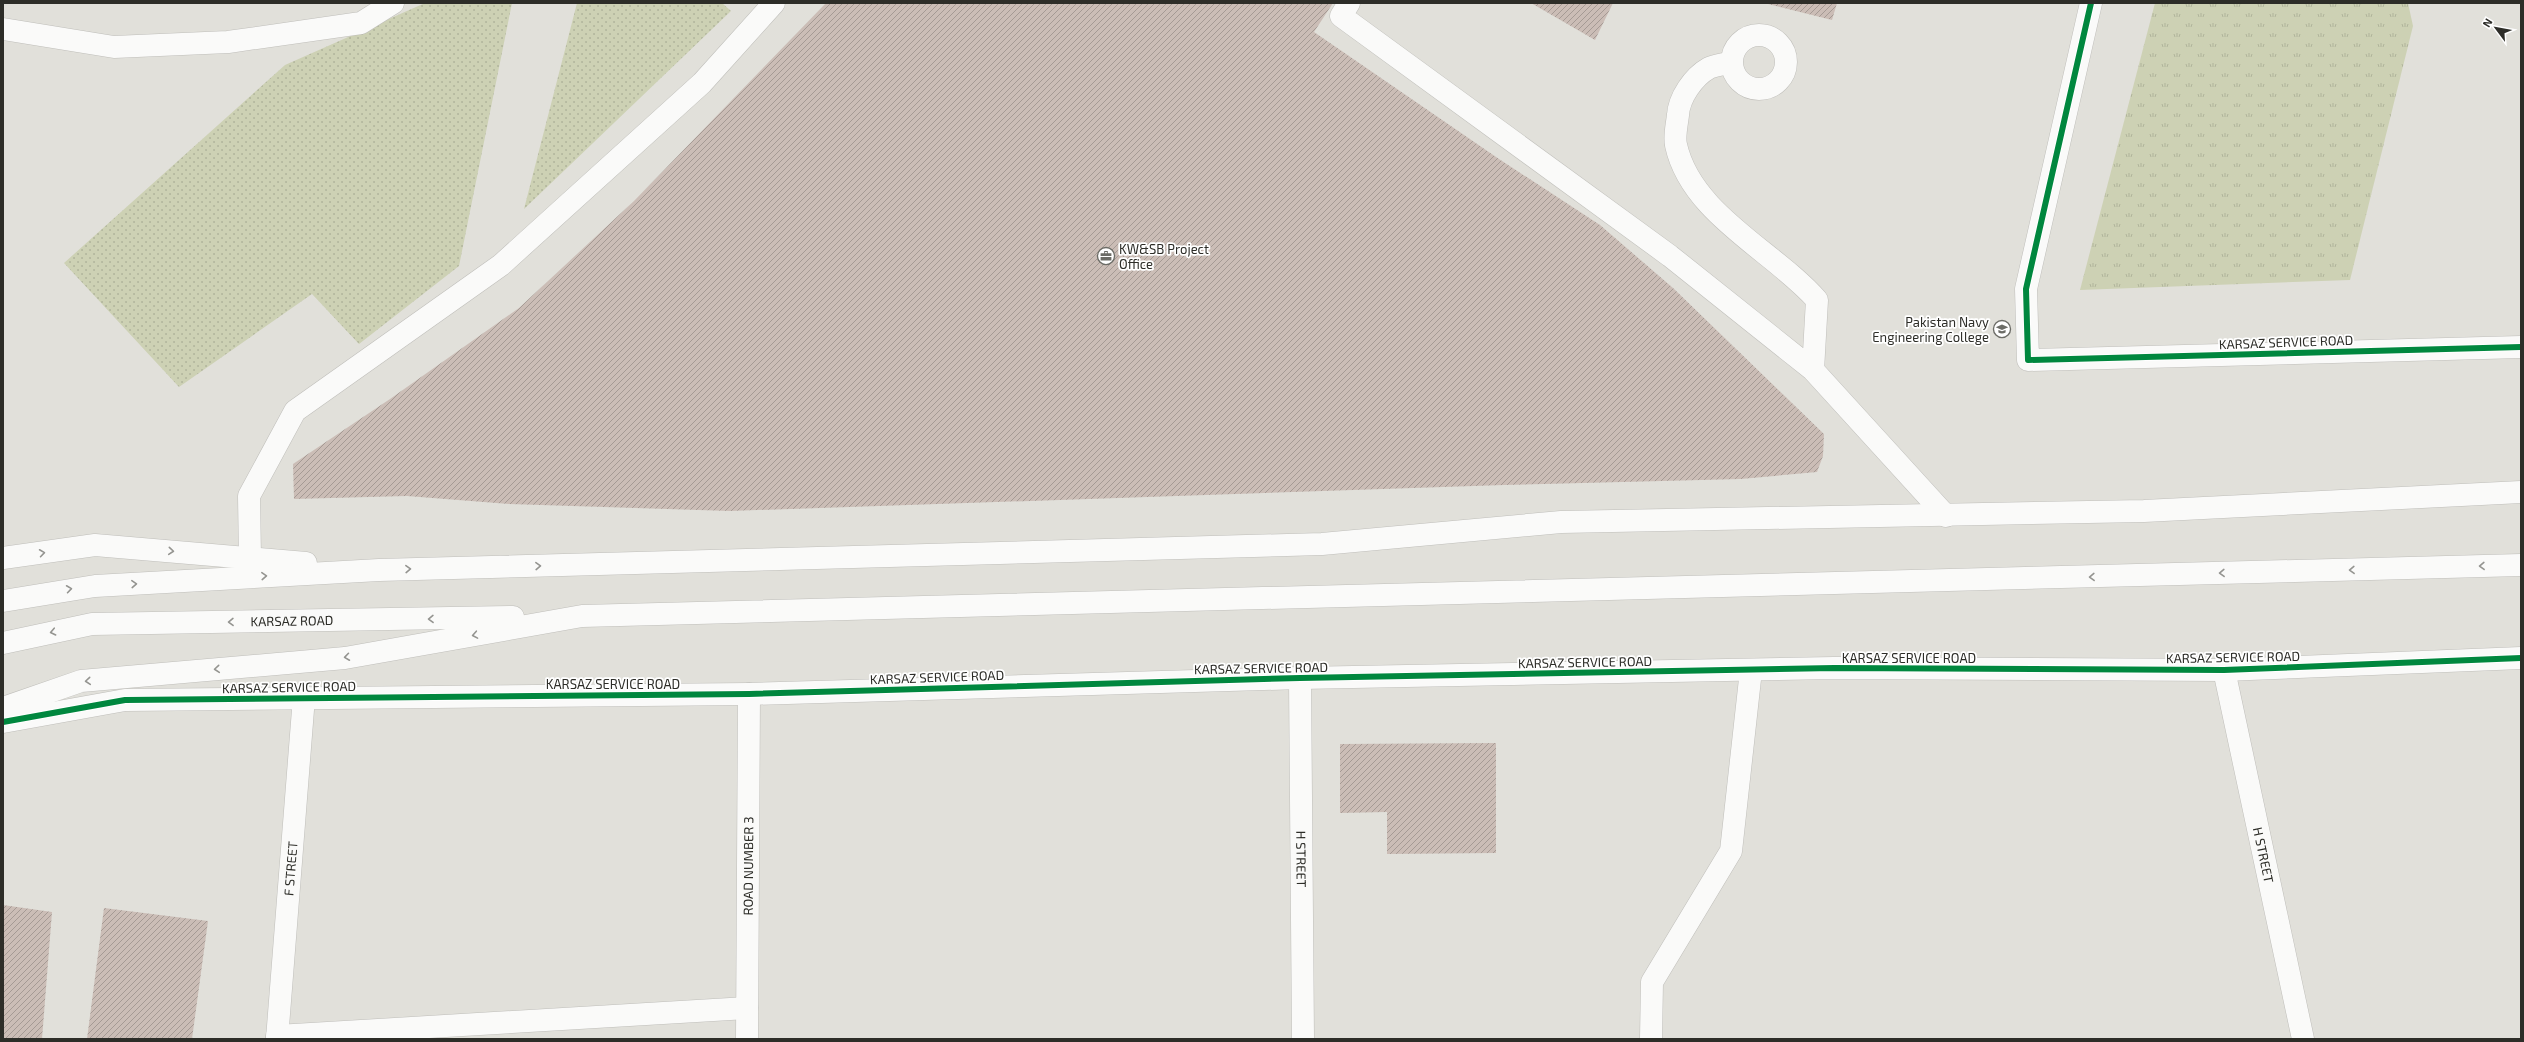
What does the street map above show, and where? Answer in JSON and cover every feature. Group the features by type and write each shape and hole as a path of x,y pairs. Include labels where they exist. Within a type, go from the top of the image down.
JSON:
{"main road":[{"path":"3,29 114,47 228,42 361,23 392,3"},
{"path":"250,558 249,496 295,411 501,265 702,83 774,3"},
{"path":"1349,3 1341,16 1664,252 1813,370 1946,516"},
{"name":"KARSAZ SERVICE ROAD","path":"2091,3 2026,289 2028,360 2521,347"},
{"path":"1732,62 1708,68 1688,89 1679,106 1675,144 1682,165 1703,198 1737,231 1806,287 1817,300 1813,370"},
{"path":"3,601 95,586 379,570 1322,544 1561,522 1946,516 2144,511 2521,492"},
{"path":"3,558 95,545 379,570"},
{"path":"3,708 81,681 344,658 582,616 2521,565"},
{"name":"KARSAZ ROAD","path":"3,643 92,624 582,616"},
{"name":"KARSAZ SERVICE ROAD","path":"3,722 125,700 304,697 749,694 1300,678 1751,670 2224,670 2521,658"},
{"path":"1651,1039 1652,982 1731,851 1751,670"},
{"name":"H STREET","path":"2224,670 2303,1039"},
{"name":"H STREET","path":"1300,678 1303,1039"},
{"name":"ROAD NUMBER 3","path":"747,1039 749,694"},
{"name":"F STREET","path":"277,1037 304,697"},
{"path":"277,1037 747,1008"}],"green space":[{"path":"425,3 512,3 459,266 359,344 312,294 179,387 64,263 285,65"},
{"path":"577,3 722,3 731,11 524,209"},
{"path":"2155,3 2408,3 2413,26 2350,280 2080,290"}],"building":[{"name":"KW&SB Project Office","path":"826,3 1333,3 1314,32 1499,159 1600,225 1673,288 1824,434 1823,456 1817,472 1741,479 1504,485 730,511 509,504 407,496 294,499 293,464 390,399 519,308 634,201"},
{"path":"1531,3 1613,3 1595,40"},
{"path":"1764,3 1837,3 1832,20"},
{"path":"1496,743 1496,853 1387,854 1387,812 1340,813 1340,744"},
{"path":"3,905 52,912 42,1039 3,1039"},
{"path":"104,908 208,921 192,1039 87,1039"}],"cycle path":[{"path":"2091,3 2026,289 2028,360 2521,347"},
{"path":"3,722 125,700 749,694 1300,678 1834,668 2224,670 2521,658"}],"place":[{"name":"KW&SB Project Office","path":"1106,256"},
{"name":"Pakistan Navy Engineering College","path":"2002,329"}]}
